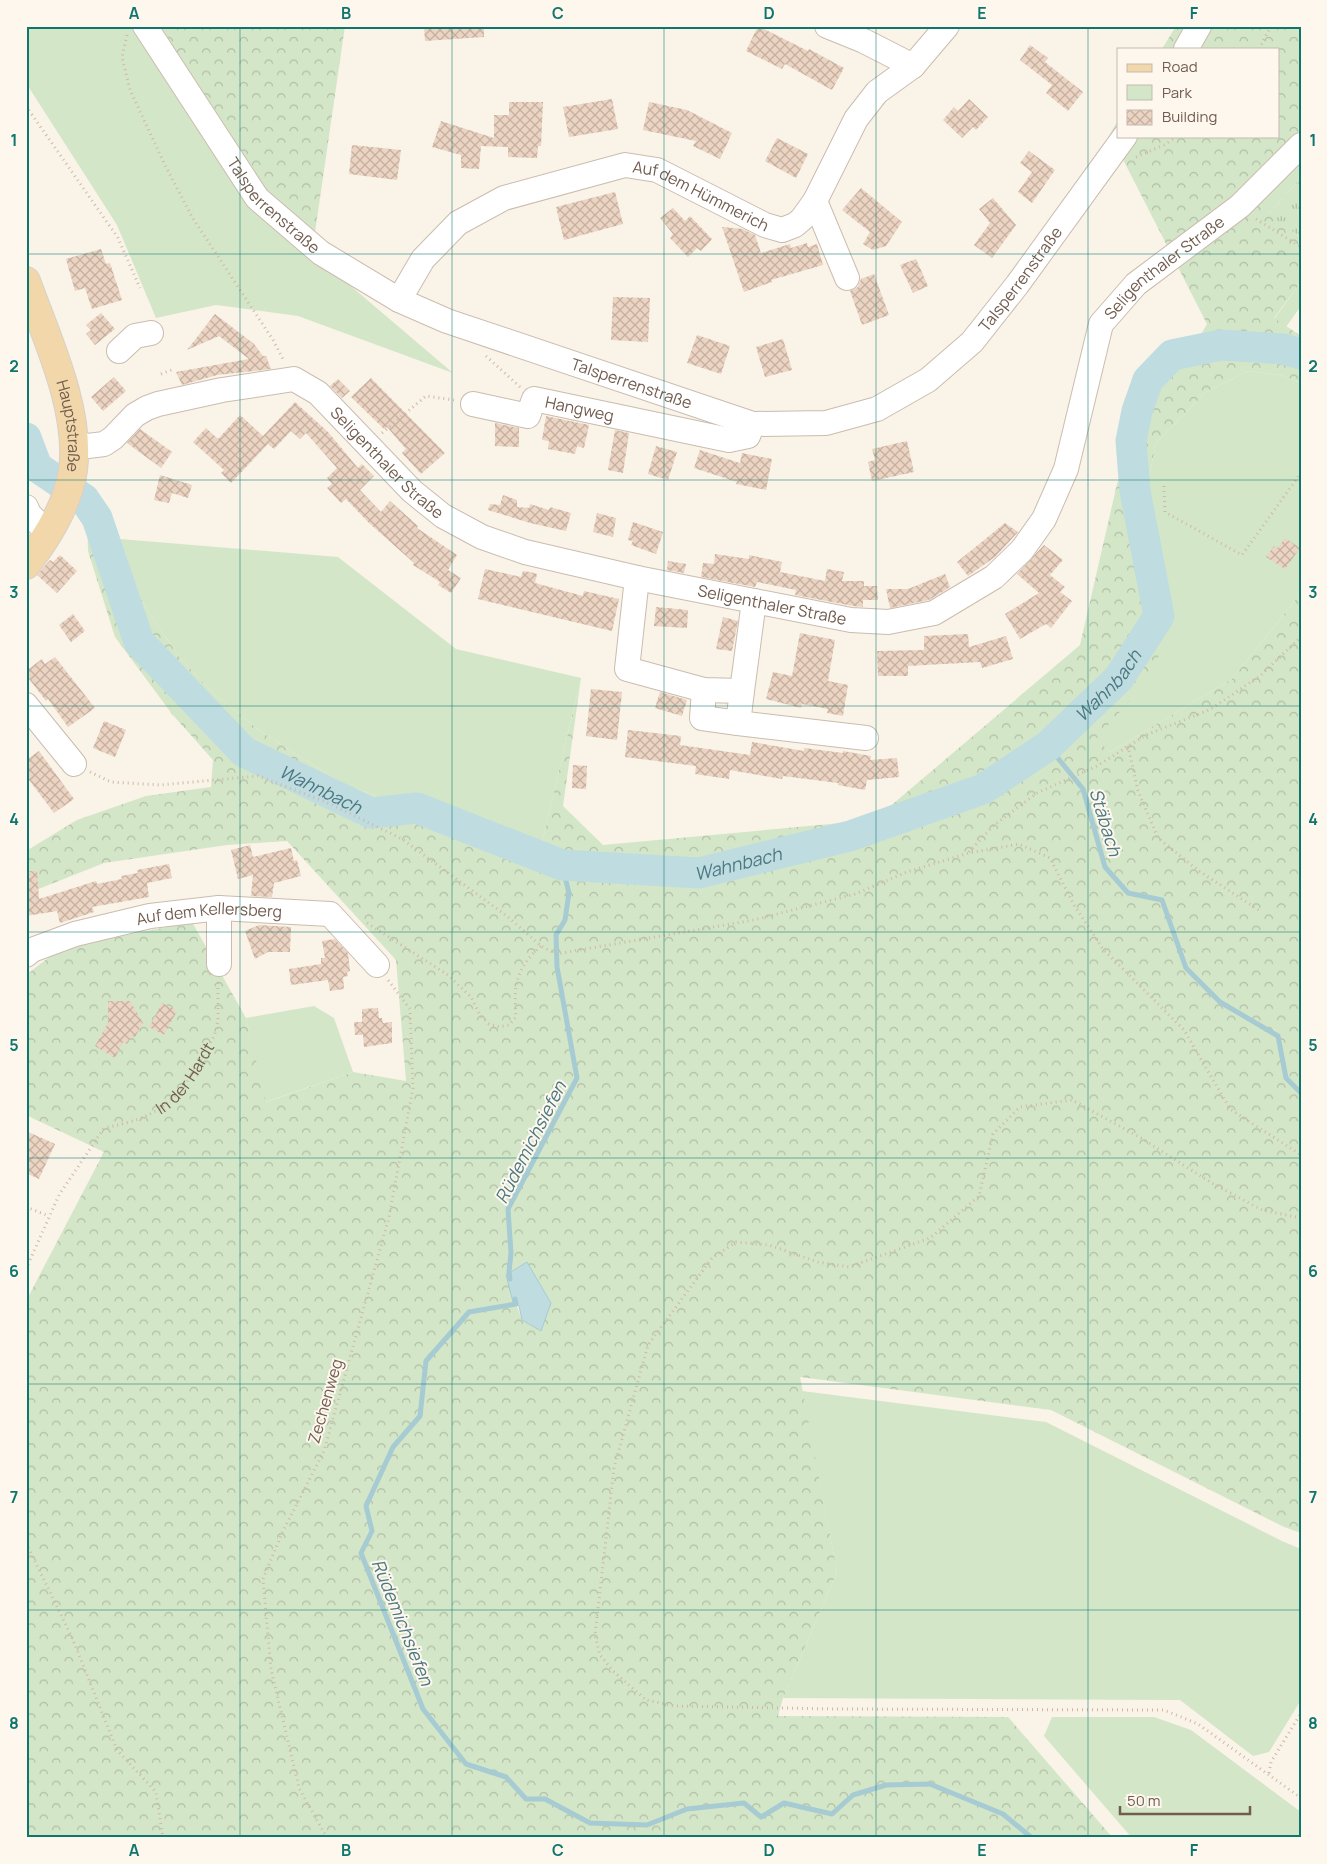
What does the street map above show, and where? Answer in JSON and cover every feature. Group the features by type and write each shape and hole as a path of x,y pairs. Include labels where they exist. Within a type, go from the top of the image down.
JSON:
{"main road":[{"name":"Hauptstraße","path":"26,281 61,381 73,443 73,470 54,523 26,565"}],"street":[{"path":"827,26 864,41 913,66"},
{"name":"Auf dem Hümmerich","path":"399,300 423,259 458,223 504,198 625,165 656,170 765,225 782,230 795,225 802,219 815,201 856,119 877,92 913,66 946,26"},
{"path":"1187,48 1199,26"},
{"name":"Talsperrenstraße","path":"138,28 257,198 321,253 399,300 447,321 753,424 826,423 877,408 928,380 972,342 1017,285 1124,138"},
{"name":"Seligenthaler Straße","path":"294,379 318,393 412,491 443,516 482,537 525,552 637,578 851,620 888,622 934,613 994,577 1022,550 1044,519 1066,469 1101,324 1136,284 1240,206 1301,145"},
{"path":"815,201 847,278"},
{"path":"119,351 135,336 151,333"},
{"path":"73,443 88,446 104,444 113,438 135,415 158,404 222,390 294,379"},
{"name":"Hangweg","path":"473,404 528,416 534,399 729,440 748,436 753,424"},
{"path":"27,511 54,523"},
{"path":"637,578 626,670 704,690 742,691"},
{"path":"738,723 754,601"},
{"path":"704,690 702,718 866,738"},
{"path":"26,705 74,764"},
{"path":"219,908 219,964"},
{"name":"Auf dem Kellersberg","path":"26,955 32,950 75,934 150,916 219,908 330,914 377,965"}],"path":[{"path":"1260,48 1271,26"},
{"path":"138,28 128,35 122,57 130,90 164,164 192,217 273,340 294,379"},
{"path":"26,106 118,238 140,288"},
{"path":"1131,159 1164,145 1175,138"},
{"path":"1240,206 1301,247"},
{"path":"483,354 534,399"},
{"path":"161,374 174,369"},
{"path":"368,444 426,396 473,404"},
{"path":"1164,486 1166,512 1242,555 1301,473"},
{"path":"968,853 993,826 1037,793 1097,766 1146,735 1209,710 1260,676 1301,637"},
{"path":"1128,746 1138,792 1158,838 1199,870 1260,912"},
{"path":"74,764 111,782 160,785 258,776 326,802 402,839 508,916 541,946 556,954 754,920 855,894 906,872 968,853 1019,844 1050,858 1074,905 1103,949 1184,1030 1230,1109 1301,1155"},
{"path":"362,920 441,969 471,997 480,1015 489,1024 499,1027 509,1025 516,1017 514,999 517,978 527,958 541,946"},
{"name":"In der Hardt","path":"26,1269 59,1195 104,1128 133,1123 146,1117 169,1103 187,1084 216,1030 219,964"},
{"name":"Zechenweg","path":"327,1838 300,1788 271,1669 263,1579 282,1533 324,1451 389,1217 413,1088 410,1009 377,965"},
{"path":"1301,1218 1262,1210 1210,1182 1141,1138 1072,1100 1020,1107 993,1134 979,1196 930,1238 849,1267 818,1262 769,1245 736,1242 712,1258 648,1345 614,1468 595,1635 600,1655 613,1671 646,1700 666,1704 836,1709 1164,1710 1198,1724 1301,1798"},
{"path":"26,1207 49,1216"},
{"path":"26,1543 73,1640 117,1750 156,1792 162,1838"},
{"path":"1268,1773 1271,1762 1301,1713"}],"green space":[{"path":"26,26 134,26 312,253 453,373 298,316 216,305 156,318 117,225 26,83"},
{"path":"134,26 345,26 312,253"},
{"path":"1176,26 1301,26 1301,150 1253,202 1301,237 1301,282 1274,318 1301,336 1301,383 1280,375 1248,371 1206,392 1156,443 1147,487 1168,622 1157,662 1131,699 1096,739 1110,752 1232,679 1301,593 1301,1533 1284,1527 1051,1410 800,1377 837,1572 783,1698 778,1716 1008,1717 1113,1838 26,1838 26,1301 104,1152 26,1115 26,975 61,948 192,922 246,1018 266,1102 353,1072 406,1081 396,960 287,841 227,845 104,863 26,894 26,851 77,820 146,796 211,787 213,760 172,714 115,637 88,551 87,513 108,538 148,611 180,658 215,695 263,733 345,785 461,825 537,864 581,678 563,806 603,845 874,820 1080,645 1117,484 1153,395 1190,353 1207,324 1110,134 1117,122 1117,138 1280,138 1280,48 1163,48","holes":["512,1272 541,1331 522,1320 506,1275"]},
{"path":"1301,150 1301,178 1268,214 1252,203"},
{"path":"1301,178 1301,237 1268,214"},
{"path":"1301,282 1301,306 1286,327 1274,319"},
{"path":"1248,371 1280,375 1301,383 1301,593 1232,679 1110,752 1095,739 1131,699 1156,551 1147,487 1156,443 1206,392"},
{"path":"108,538 338,557 456,649 581,678 537,864 461,825 345,785 263,733 215,695 180,658 148,611"},
{"path":"314,1006 334,1018 353,1072 265,1102 246,1018"},
{"path":"802,1391 1046,1422 1301,1549 1301,1700 1269,1752 1253,1756 1180,1700 783,1698 837,1572"},
{"path":"1052,1717 1154,1717 1191,1730 1301,1812 1301,1838 1132,1838 1044,1736"}],"water":[{"path":"527,1262 551,1303 541,1331 522,1320 519,1306 513,1302 506,1275"}],"building":[{"path":"424,26 484,26 484,37 425,41"},
{"path":"758,26 808,51 809,49 844,68 832,90 785,64 782,69 746,51"},
{"path":"1030,45 1048,58 1045,62 1083,92 1068,111 1046,93 1052,85 1020,60"},
{"path":"612,99 618,129 569,137 563,107"},
{"path":"969,99 988,117 976,130 973,127 962,138 943,120 954,107 958,111"},
{"path":"509,102 543,102 541,146 538,146 537,158 508,157 508,147 481,146 479,169 461,168 461,155 432,147 441,121 494,138 494,115 509,115"},
{"path":"649,102 687,110 732,133 720,159 693,146 696,141 643,130"},
{"path":"777,138 808,154 796,178 765,161"},
{"path":"352,145 401,150 397,180 349,174"},
{"path":"1029,151 1055,170 1032,203 1018,192 1032,172 1020,163"},
{"path":"861,188 902,222 886,246 873,250 863,244 870,232 842,210"},
{"path":"615,192 623,224 564,240 556,207"},
{"path":"993,198 1016,225 992,258 974,245 990,223 979,209"},
{"path":"673,208 685,221 690,216 712,239 701,251 697,248 688,257 670,238 673,234 660,218"},
{"path":"722,227 743,229 755,235 761,253 790,244 791,248 807,243 808,247 817,244 823,265 771,280 772,282 744,292"},
{"path":"101,249 106,264 110,263 122,300 92,309 85,288 75,291 66,259"},
{"path":"916,259 928,286 913,293 900,265"},
{"path":"874,274 889,315 862,325 850,291 858,287 861,279"},
{"path":"613,297 650,298 648,342 611,340"},
{"path":"101,313 115,329 95,345 86,334 91,330 86,325"},
{"path":"215,314 254,344 263,356 266,356 271,369 217,375 182,385 176,372 249,359 219,336 187,350"},
{"path":"697,335 730,346 721,374 687,363"},
{"path":"783,339 792,370 765,377 756,347"},
{"path":"114,377 126,391 103,411 91,397"},
{"path":"371,378 445,453 421,474 402,453 406,449 387,427 384,429 351,397"},
{"path":"338,379 350,391 342,398 330,386"},
{"path":"295,402 328,432 358,468 362,464 374,476 360,490 381,512 390,501 418,526 417,528 457,555 448,570 461,578 451,593 438,585 440,582 413,565 414,563 369,523 346,499 341,503 327,488 332,484 327,478 337,468 306,433 300,439 291,431 274,449 268,444 231,483 221,473 224,470 193,442 206,428 218,439 240,415 263,436"},
{"path":"546,416 589,425 584,448 577,446 575,454 548,449 549,441 542,440"},
{"path":"495,423 519,428 519,447 495,446"},
{"path":"140,429 172,452 161,468 127,443"},
{"path":"615,430 629,433 623,473 608,470"},
{"path":"907,441 914,472 872,481 868,462 875,460 872,449"},
{"path":"656,446 677,452 668,480 648,474"},
{"path":"700,450 740,463 742,453 772,459 766,490 736,484 737,482 694,468"},
{"path":"160,475 192,485 188,498 172,493 169,503 154,500"},
{"path":"503,495 517,500 517,507 529,508 530,504 549,510 550,507 571,513 566,531 530,523 488,510 490,504 500,505"},
{"path":"597,513 616,518 613,537 593,532"},
{"path":"633,522 663,532 656,554 631,545 633,541 628,540"},
{"path":"1005,523 1018,532 995,557 968,576 957,562"},
{"path":"1285,538 1300,548 1285,569 1266,557 1274,546 1278,548"},
{"path":"1044,545 1063,560 1050,575 1065,587 1060,592 1072,601 1051,628 1046,624 1020,639 1005,614 1039,593 1017,574"},
{"path":"715,554 749,559 749,555 782,562 780,572 825,581 827,569 844,572 842,581 864,581 864,586 877,586 878,600 863,600 863,607 853,606 795,595 796,590 757,582 755,587 701,577 703,563 714,564"},
{"path":"60,555 77,571 57,593 37,575 50,560 53,562"},
{"path":"668,561 686,564 684,573 667,570"},
{"path":"485,569 521,577 523,571 530,572 537,574 535,583 583,596 584,591 619,599 612,631 478,599"},
{"path":"945,574 950,587 944,591 929,600 890,608 886,589 908,589"},
{"path":"656,607 688,610 687,628 654,626"},
{"path":"73,614 85,631 71,642 59,625"},
{"path":"723,617 738,621 732,651 716,649"},
{"path":"800,633 835,640 828,681 848,685 843,716 827,713 828,709 802,704 801,708 766,699 773,672 792,676"},
{"path":"968,634 969,647 1006,636 1013,659 982,668 980,662 908,666 908,676 878,676 877,651 924,650 924,636"},
{"path":"55,657 95,708 68,727 48,699 46,701 26,675 26,671 42,659 45,664"},
{"path":"591,689 622,692 617,740 586,736"},
{"path":"660,692 687,700 682,716 655,708"},
{"path":"104,721 126,730 115,757 93,748"},
{"path":"628,730 681,736 680,745 750,755 752,742 804,751 804,748 843,753 843,751 871,756 870,760 897,758 899,777 867,780 865,790 838,785 838,783 783,776 782,779 730,770 729,779 695,774 696,766 625,757"},
{"path":"39,751 74,799 54,813 26,776 26,760"},
{"path":"573,765 587,766 586,789 572,788"},
{"path":"250,845 253,857 291,848 294,861 297,860 301,876 274,883 272,897 251,896 253,875 238,879 231,850"},
{"path":"169,864 172,878 147,883 149,897 92,907 94,912 60,923 57,911 26,916 26,871 37,871 39,899 96,881 97,884 122,879 121,876 138,873 137,870"},
{"path":"259,925 291,927 290,952 268,952 255,959 245,931"},
{"path":"335,939 348,953 350,971 347,972 348,976 343,977 344,989 330,991 328,980 291,985 289,969 321,964 321,958 325,958 322,941"},
{"path":"108,1001 130,1001 143,1023 135,1037 132,1036 127,1044 123,1042 115,1058 95,1046 108,1023"},
{"path":"162,1003 177,1011 164,1035 149,1027"},
{"path":"378,1008 379,1018 382,1018 383,1023 392,1022 392,1043 364,1047 363,1035 355,1035 354,1022 362,1022 362,1009"},
{"path":"26,1131 55,1144 39,1179 26,1173"}],"waterway":[{"name":"Wahnbach","path":"26,438 37,467 84,499 97,518 139,642 244,752 371,813 417,808 562,865 699,873 850,836 983,789 1048,746 1119,678 1159,616 1135,491 1131,441 1137,411 1148,380 1172,355 1221,345 1283,349 1301,354"},
{"name":"Stäbach","path":"1048,746 1083,789 1105,867 1128,893 1162,900 1186,968 1220,1002 1278,1036 1286,1078 1301,1093"},
{"name":"Rüdemichsiefen","path":"510,1279 511,1253 508,1209 577,1078 557,967 556,935 565,920 569,893 562,865"},
{"name":"Rüdemichsiefen","path":"515,1299 516,1304 469,1312 426,1361 420,1416 393,1447 366,1506 372,1531 361,1553 423,1709 466,1764 506,1777 526,1799 545,1799 590,1823 647,1825 687,1809 744,1803 761,1817 784,1803 832,1814 853,1795 886,1785 930,1784 1003,1814 1032,1838"}]}
